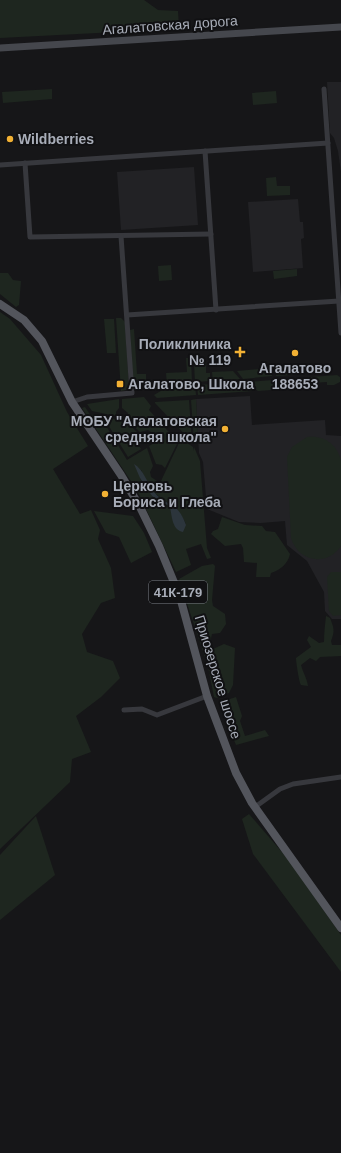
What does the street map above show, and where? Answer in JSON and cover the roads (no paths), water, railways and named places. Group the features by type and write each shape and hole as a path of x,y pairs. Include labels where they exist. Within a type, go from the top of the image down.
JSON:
{"main road":[{"name":"Агалатовская дорога","path":"0,48 341,27"},
{"name":"Приозерское шоссе","path":"0,304 12,311 36,331 48,351 72,402 121,475 159,546 180,597 207,696 236,773 252,802 341,928"}],"street":[{"path":"324,89 341,333"},
{"path":"0,165 328,143"},
{"path":"205,151 216,310"},
{"path":"25,163 30,237 211,234"},
{"path":"334,232 341,232"},
{"path":"72,402 87,397 132,393 121,236"},
{"path":"127,315 339,301"},
{"path":"124,710 142,709 157,715 207,696"},
{"path":"252,802 293,784 341,777"}],"place":[{"name":"Wildberries","path":"10,139"},
{"name":"Поликлиника № 119","path":"240,352"},
{"name":"Агалатово 188653","path":"295,353"},
{"name":"Агалатово, Школа","path":"120,384"},
{"name":"МОБУ \"Агалатовская средняя школа\"","path":"225,429"},
{"name":"Церковь Бориса и Глеба","path":"105,494"}]}
